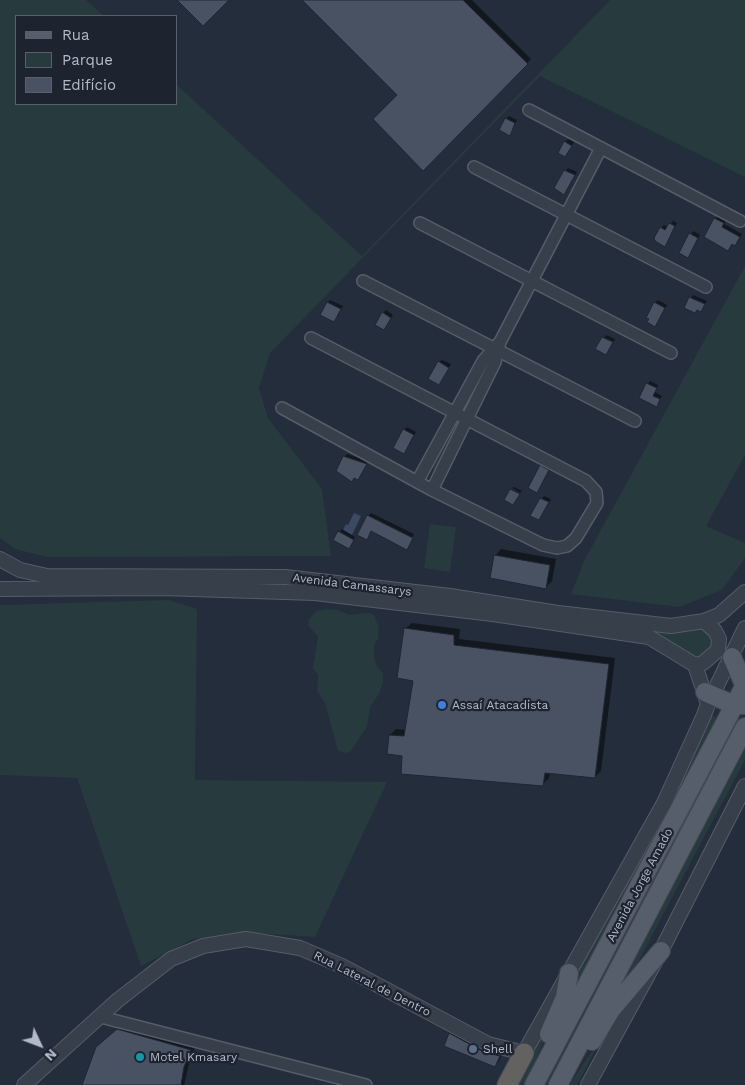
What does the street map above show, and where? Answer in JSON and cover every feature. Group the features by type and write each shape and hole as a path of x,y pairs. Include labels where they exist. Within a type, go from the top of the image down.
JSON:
{"highway":[{"path":"507,1085 524,1053"}],"main road":[{"path":"732,657 745,686"},
{"name":"Avenida Jorge Amado","path":"534,1085 740,705 745,686"},
{"path":"708,697 740,705"},
{"name":"Avenida Jorge Amado","path":"559,1085 745,727"},
{"path":"559,1085 589,1046 611,1010 661,951"},
{"path":"547,1060 547,1039 565,997 568,973"}],"street":[{"path":"528,110 740,220"},
{"path":"432,490 467,419 498,347 601,148"},
{"path":"474,167 706,287"},
{"path":"420,224 671,354"},
{"path":"363,281 498,347 635,421"},
{"path":"282,408 432,490 543,545 557,548 567,546 576,538 597,503 596,492 586,481 311,338"},
{"path":"417,482 483,361 498,347"},
{"name":"Avenida Camassarys","path":"0,559 20,570 47,576 285,577 450,596 558,613 671,626 704,621"},
{"name":"Avenida Camassarys","path":"0,589 162,588 315,593 493,614 649,637 695,665"},
{"path":"708,697 695,665 703,663 718,650 719,639 715,631 704,621 719,615 745,592"},
{"path":"524,1053 664,803 708,697 732,657 745,628"},
{"path":"588,1085 661,951 745,786"},
{"name":"Rua Lateral de Dentro","path":"24,1085 145,977 170,959 203,946 246,939 300,948 342,966 488,1044 524,1053"},
{"path":"101,1017 366,1085"}],"green space":[{"path":"0,0 86,0 103,15 15,15 15,105 178,105 178,86 362,256 610,0 745,0 745,177 540,76 270,353 259,388 268,418 322,489 331,556 47,557 15,549 0,538"},
{"path":"745,266 745,455 706,526 745,543 745,558 722,590 679,607 571,594 584,561"},
{"path":"454,430 455,432 436,470 433,470 432,466 451,431"},
{"path":"430,524 456,527 450,572 424,568"},
{"path":"169,600 197,609 195,780 387,782 315,937 240,932 193,939 141,966 77,778 0,775 0,605"},
{"path":"325,609 338,610 349,615 368,613 374,615 379,627 378,639 374,645 374,658 377,667 383,673 383,683 379,694 370,707 367,727 350,752 345,753 338,751 325,703 317,691 318,675 313,668 318,637 308,625 309,619 317,611"},
{"path":"699,628 707,630 713,636 711,653 694,659 658,636 659,631"},
{"path":"710,714 721,719 554,1036 587,947 632,876"},
{"path":"729,728 735,731 548,1085 540,1085"},
{"path":"745,735 745,760 629,979 608,999"},
{"path":"560,996 537,1058 524,1085 513,1085"},
{"path":"603,1035 577,1085 569,1085"}],"water":[{"path":"354,513 361,516 352,535 343,530"}],"building":[{"path":"177,0 229,0 203,26"},
{"path":"302,0 463,0 528,64 423,171 373,119 397,95"},
{"path":"505,118 515,123 510,136 499,130"},
{"path":"564,141 572,146 565,157 558,153"},
{"path":"564,170 575,175 564,195 554,188"},
{"path":"714,218 724,223 722,227 740,237 735,246 732,244 728,251 704,237"},
{"path":"669,223 675,226 665,247 655,241 654,238 660,227 665,230"},
{"path":"689,233 698,238 688,258 679,253"},
{"path":"689,297 705,304 701,312 697,310 695,313 684,308"},
{"path":"327,302 341,309 334,322 320,315"},
{"path":"654,302 665,308 655,327 647,322 649,319 646,318"},
{"path":"382,312 391,318 384,330 375,325"},
{"path":"602,337 613,342 606,355 595,349"},
{"path":"438,361 449,368 439,385 428,379"},
{"path":"646,383 657,388 653,396 660,399 657,407 639,398"},
{"path":"403,429 414,435 404,454 393,448"},
{"path":"343,456 367,464 358,480 354,478 352,482 336,471"},
{"path":"540,465 549,470 537,493 528,488"},
{"path":"510,489 520,494 513,505 504,500"},
{"path":"540,498 549,502 539,520 530,516"},
{"path":"367,515 413,538 407,550 371,531 367,540 357,535"},
{"path":"338,531 354,540 349,549 333,540"},
{"path":"494,555 550,565 546,589 490,578"},
{"name":"Assaí Atacadista","path":"404,628 454,635 454,645 609,664 595,778 545,773 543,786 401,774 402,756 387,754 389,735 404,736 413,681 397,678"},
{"name":"Motel Kmasary","path":"117,1029 191,1050 184,1067 181,1085 82,1085 96,1047"},
{"name":"Shell","path":"449,1033 484,1052 500,1056 495,1067 444,1046"}],"place":[{"name":"Assaí Atacadista","path":"442,705"},
{"name":"Shell","path":"473,1049"},
{"name":"Motel Kmasary","path":"140,1057"}]}
